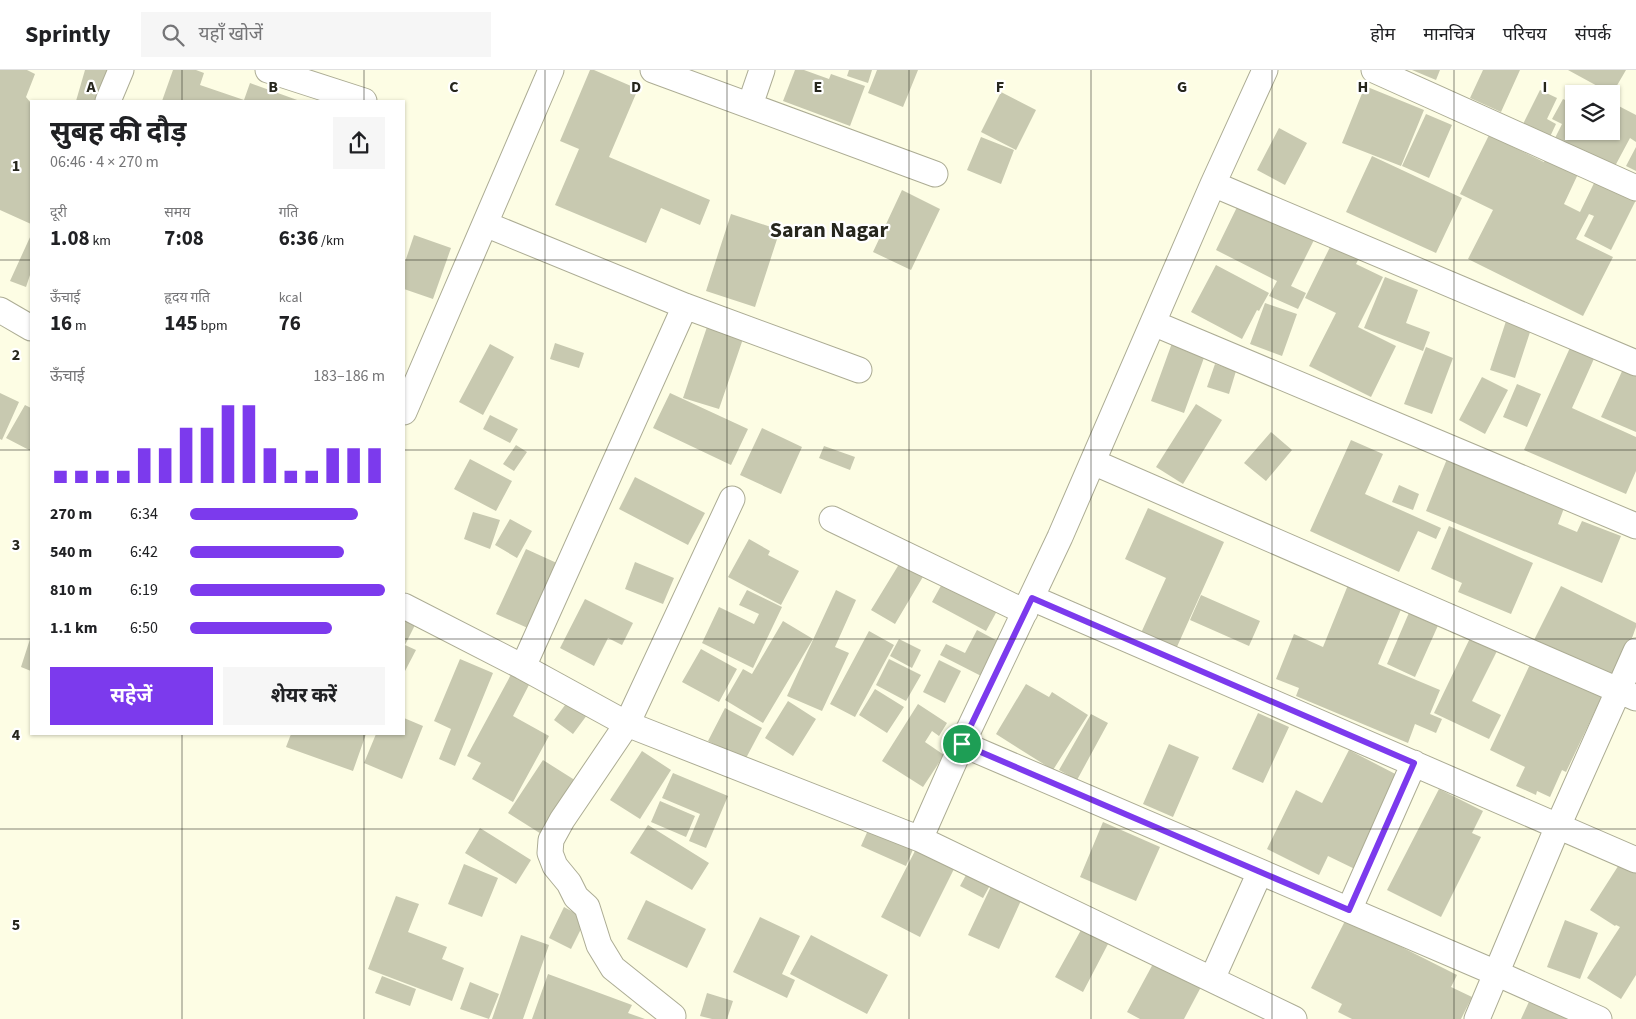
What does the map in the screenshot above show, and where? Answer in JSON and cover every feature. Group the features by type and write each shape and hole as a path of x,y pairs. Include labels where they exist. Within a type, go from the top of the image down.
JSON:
{"street":[{"path":"108,100 121,70"},
{"path":"268,70 361,100"},
{"path":"405,410 551,70"},
{"path":"653,70 935,174"},
{"path":"750,106 762,70"},
{"path":"920,839 962,744 1060,537 1213,184 1265,70"},
{"path":"1374,70 1636,188"},
{"path":"1213,184 1636,362"},
{"path":"485,224 686,306 859,370"},
{"path":"523,667 686,306"},
{"path":"0,310 30,325"},
{"path":"1153,323 1636,526"},
{"path":"1093,462 1627,694"},
{"path":"672,1016 613,968 599,945 587,907 576,897 569,883 555,866 550,853 551,840 562,820 627,724 732,498"},
{"path":"832,519 1028,605 1414,763 1636,860"},
{"path":"405,607 523,667 627,724 920,839 1294,1019"},
{"path":"1476,1019 1558,826 1627,694 1636,651"},
{"path":"962,744 1496,973 1598,1019"},
{"path":"1349,910 1414,763"},
{"path":"1212,979 1260,872"}],"building":[{"path":"0,70 27,70 35,74 26,97 30,102 30,224 0,210"},
{"path":"85,70 109,70 99,100 76,100"},
{"path":"173,70 196,70 204,73 200,85 244,100 162,100"},
{"path":"590,70 638,89 609,157 710,200 700,225 661,208 646,243 555,205 579,149 560,141"},
{"path":"795,70 804,70 829,79 831,74 865,86 850,126 783,101"},
{"path":"849,70 872,70 868,83 847,76"},
{"path":"877,70 918,70 903,107 868,93"},
{"path":"1412,70 1440,70 1436,80"},
{"path":"1483,70 1520,70 1501,112 1470,98"},
{"path":"1568,70 1626,70 1617,85 1596,85"},
{"path":"250,83 297,100 244,100"},
{"path":"1365,86 1424,110 1401,166 1342,143"},
{"path":"1540,90 1557,98 1547,119 1556,124 1548,141 1521,128"},
{"path":"1001,92 1036,110 1016,150 981,132"},
{"path":"1563,99 1565,100 1565,140 1620,140 1620,107 1636,115 1636,142 1630,138 1614,168 1555,138 1562,124 1552,119"},
{"path":"1426,114 1452,125 1429,178 1402,166"},
{"path":"1279,128 1307,143 1285,185 1257,170"},
{"path":"1489,135 1544,162 1546,158 1578,174 1564,204 1580,212 1596,179 1636,200 1611,250 1584,236 1594,216 1589,214 1576,239 1613,257 1583,316 1468,259 1493,210 1460,194"},
{"path":"981,137 1014,150 1001,184 967,170"},
{"path":"1636,147 1636,171 1626,166"},
{"path":"1372,156 1462,198 1436,253 1346,212"},
{"path":"902,190 940,209 911,270 873,252"},
{"path":"1239,203 1314,240 1291,286 1306,293 1298,309 1269,296 1277,281 1216,250"},
{"path":"731,214 780,230 755,307 706,291"},
{"path":"414,235 451,248 433,299 405,289 405,262"},
{"path":"30,237 30,275 26,287 10,281"},
{"path":"1332,243 1360,256 1356,264 1383,277 1358,327 1396,346 1371,397 1309,366 1336,313 1305,298"},
{"path":"1216,265 1269,293 1259,311 1257,310 1242,339 1191,312"},
{"path":"1385,277 1418,290 1406,323 1430,332 1423,351 1364,328"},
{"path":"1265,303 1297,314 1282,356 1250,344"},
{"path":"1507,318 1532,326 1515,378 1490,370"},
{"path":"709,321 745,333 719,409 683,398"},
{"path":"1573,341 1597,352 1572,408 1636,437 1636,471 1626,494 1524,450"},
{"path":"555,343 584,353 579,368 550,359"},
{"path":"1172,343 1205,355 1184,413 1151,401"},
{"path":"490,344 514,357 483,415 459,402"},
{"path":"1426,347 1453,358 1432,414 1404,404"},
{"path":"1215,364 1236,371 1229,394 1207,387"},
{"path":"1624,367 1636,372 1636,432 1601,417"},
{"path":"1482,377 1508,390 1485,434 1459,420"},
{"path":"1517,384 1541,394 1527,427 1503,417"},
{"path":"0,393 19,402 2,440 0,439"},
{"path":"670,393 748,429 731,465 653,428"},
{"path":"1196,404 1222,420 1183,484 1156,467"},
{"path":"25,405 30,408 30,450 6,438"},
{"path":"490,415 518,429 510,443 483,429"},
{"path":"762,428 802,447 781,494 740,475"},
{"path":"1271,432 1292,450 1266,481 1244,463"},
{"path":"1351,440 1383,454 1365,494 1441,528 1436,539 1418,531 1399,572 1310,531"},
{"path":"516,445 527,452 514,471 503,464"},
{"path":"824,446 855,457 850,470 819,458"},
{"path":"470,459 512,481 496,511 454,489"},
{"path":"1447,459 1566,503 1558,524 1577,532 1582,521 1621,536 1602,583 1426,511"},
{"path":"635,477 705,513 688,545 619,509"},
{"path":"1399,485 1419,494 1413,510 1392,502"},
{"path":"1148,508 1224,542 1176,649 1141,633 1166,578 1125,559"},
{"path":"473,512 500,520 490,549 464,539"},
{"path":"510,519 532,531 517,558 495,545"},
{"path":"1449,526 1533,563 1511,614 1458,592 1462,583 1431,569"},
{"path":"749,539 770,551 768,555 799,571 781,605 728,577"},
{"path":"526,549 559,564 530,629 496,614"},
{"path":"901,561 924,575 895,624 871,610"},
{"path":"635,562 674,578 663,604 625,589"},
{"path":"943,582 997,611 986,631 932,602"},
{"path":"1348,585 1402,607 1378,664 1440,690 1430,714 1442,719 1436,733 1415,724 1408,743 1296,696 1299,688 1276,679 1294,634 1323,647"},
{"path":"1561,586 1636,623 1628,649 1612,680 1533,642"},
{"path":"747,590 782,607 753,668 702,643 719,607 754,624 759,614 739,605"},
{"path":"836,590 856,600 835,647 849,653 822,711 787,696"},
{"path":"1201,595 1260,621 1249,646 1190,620"},
{"path":"585,599 633,623 622,645 608,638 594,666 560,648"},
{"path":"1411,608 1440,621 1415,677 1387,664"},
{"path":"405,620 415,625 405,645"},
{"path":"783,621 813,639 763,723 725,700 743,669 752,674"},
{"path":"977,630 1007,646 989,680 940,655 946,644 965,653"},
{"path":"869,631 894,645 855,717 830,704"},
{"path":"1472,634 1499,647 1472,701 1501,715 1489,739 1434,713"},
{"path":"30,639 30,671 21,667"},
{"path":"899,639 921,650 912,668 890,656"},
{"path":"405,645 416,650 405,671"},
{"path":"701,649 737,669 719,702 682,682"},
{"path":"1533,658 1604,692 1566,772 1562,770 1550,797 1537,791 1536,795 1516,786 1525,767 1490,750"},
{"path":"460,659 493,673 455,766 439,759 451,729 434,721"},
{"path":"889,659 921,675 906,701 876,685"},
{"path":"939,660 961,671 945,703 923,692"},
{"path":"514,669 532,679 513,716 549,736 513,802 472,779 481,763 467,756"},
{"path":"1026,684 1049,697 1052,692 1088,715 1053,770 996,734"},
{"path":"875,689 904,707 887,733 859,715"},
{"path":"571,697 590,711 573,734 554,720"},
{"path":"788,701 816,719 793,756 765,738"},
{"path":"918,704 947,723 939,736 932,731 925,742 944,755 923,787 882,761"},
{"path":"725,708 762,728 745,760 708,741"},
{"path":"1258,713 1289,727 1263,783 1232,769"},
{"path":"1091,714 1108,723 1077,780 1059,770"},
{"path":"405,718 423,726 402,779 364,763 376,735 405,735"},
{"path":"291,735 366,735 353,771 286,747"},
{"path":"1169,744 1199,757 1173,817 1143,804"},
{"path":"1349,750 1405,779 1361,872 1328,856 1319,875 1267,849 1296,790 1322,803"},
{"path":"642,751 671,770 640,819 610,800"},
{"path":"543,760 581,784 546,837 508,813"},
{"path":"673,773 728,796 706,848 689,841 700,814 662,798"},
{"path":"1439,789 1483,811 1472,833 1481,837 1441,917 1387,890"},
{"path":"660,801 695,816 686,837 651,822"},
{"path":"1103,822 1160,847 1136,901 1080,877"},
{"path":"648,825 709,863 692,890 630,853"},
{"path":"480,828 531,860 516,884 465,853"},
{"path":"869,828 914,847 906,866 861,846"},
{"path":"917,847 956,865 920,937 881,917"},
{"path":"1622,860 1636,868 1636,975 1621,999 1587,978 1620,927 1615,926 1590,910"},
{"path":"464,864 498,878 482,917 448,904"},
{"path":"971,866 994,878 983,898 960,886"},
{"path":"994,880 1024,894 999,949 968,935"},
{"path":"396,896 419,904 408,932 447,947 442,959 464,968 452,1001 368,969"},
{"path":"646,900 706,929 687,968 627,939"},
{"path":"564,907 586,919 571,949 549,938"},
{"path":"760,917 800,936 782,974 795,980 787,998 733,972"},
{"path":"1346,919 1457,975 1451,987 1472,997 1461,1019 1352,1019 1338,1012 1342,1004 1311,988"},
{"path":"1565,920 1598,933 1580,979 1547,967"},
{"path":"1081,930 1108,944 1083,992 1055,977"},
{"path":"521,935 549,945 523,1019 492,1019"},
{"path":"811,935 888,975 867,1014 790,974"},
{"path":"1154,962 1201,987 1184,1019 1140,1019 1127,1012"},
{"path":"548,974 632,1005 628,1013 645,1019 532,1019"},
{"path":"382,976 416,989 410,1006 375,993"},
{"path":"470,982 499,994 489,1019 460,1009"},
{"path":"707,993 733,1001 727,1019 712,1019 700,1016"},
{"path":"1533,993 1588,1019 1521,1019"}],"district":[{"name":"Saran Nagar","path":"829,229"}],"route":[{"path":"1032,598 1414,763 1349,910 962,744 1032,598"}]}
